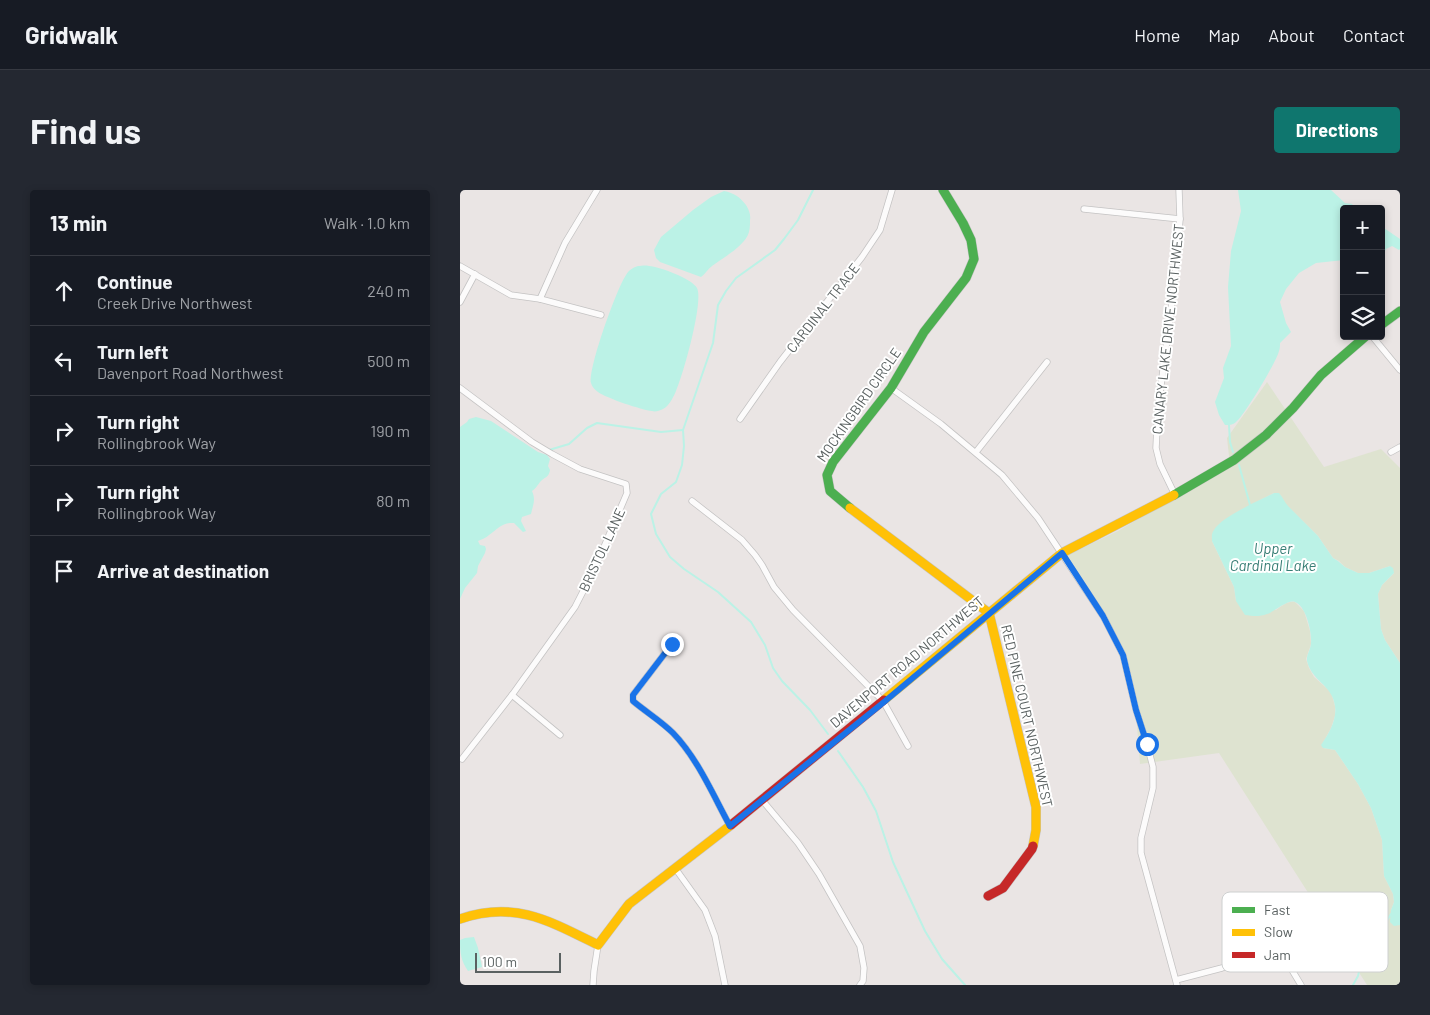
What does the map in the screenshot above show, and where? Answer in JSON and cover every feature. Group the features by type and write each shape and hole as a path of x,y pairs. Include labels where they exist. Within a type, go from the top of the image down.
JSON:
{"street":[{"path":"540,299 565,243 597,190"},
{"name":"CARDINAL TRACE","path":"740,418 780,362 872,244 880,230 892,190"},
{"name":"MOCKINGBIRD CIRCLE","path":"943,190 971,240 974,259 966,278 924,332 891,388 833,462 827,475 830,491 843,503 989,613"},
{"name":"CANARY LAKE DRIVE NORTHWEST","path":"1175,495 1160,464 1156,448 1158,408 1175,279 1180,219 1179,190"},
{"path":"1084,208 1180,219"},
{"path":"460,266 511,295 540,299 601,315"},
{"path":"460,302 475,274"},
{"path":"1385,321 1400,311"},
{"name":"DAVENPORT ROAD NORTHWEST","path":"598,945 615,920 629,904 730,826 884,702 1062,553 1175,495 1234,460 1266,435 1293,408 1321,375 1361,340"},
{"path":"1375,340 1400,370"},
{"path":"976,452 1046,362"},
{"name":"BRISTOL LANE","path":"460,388 543,449 580,469 626,484 627,495 595,568 575,607 512,695"},
{"path":"891,388 941,424 1002,476 1038,518 1103,616 1123,655 1136,710 1153,767 1153,788 1141,838 1141,853 1177,983 1222,968"},
{"path":"1391,452 1400,447"},
{"path":"692,501 742,540 793,610 884,702 908,746"},
{"name":"RED PINE COURT NORTHWEST","path":"988,896 1003,888 1020,867 1032,849 1036,830 1036,807 989,613"},
{"path":"672,644 633,695 633,701 672,733 688,751 730,826"},
{"path":"462,759 512,695 560,735"},
{"path":"762,800 798,843 819,874 860,946 864,968 863,981 860,985"},
{"path":"675,868 705,910 715,936 725,985"},
{"path":"460,919 493,911 518,913 547,921 598,945 594,985"},
{"path":"1293,972 1301,985"}],"shaded area":[{"path":"1267,382 1324,467 1381,449 1400,468 1400,663 1385,640 1381,629 1378,594 1382,585 1394,573 1390,566 1369,573 1358,573 1345,567 1333,558 1318,536 1274,493 1241,510 1212,535 1212,541 1234,587 1236,601 1276,610 1287,603 1295,602 1304,611 1310,631 1311,644 1306,659 1314,677 1331,692 1335,706 1335,716 1322,745 1323,748 1335,750 1358,784 1371,808 1382,840 1384,876 1393,894 1394,902 1391,910 1395,925 1400,925 1400,985 1367,985 1359,972 1388,972 1388,892 1308,892 1219,753 1140,764 1135,700 1112,635 1066,556 1118,531 1230,465 1227,438"}],"water":[{"path":"1238,190 1331,190 1345,203 1353,205 1340,205 1340,260 1316,263 1299,273 1286,289 1280,302 1286,323 1291,332 1280,343 1273,365 1246,410 1235,423 1225,425 1219,415 1215,402 1224,378 1223,368 1231,346 1228,287 1231,251 1241,211"},
{"path":"724,191 734,194 739,198 749,211 749,231 743,242 701,277 660,262 656,258 654,250 661,237 693,210 711,197"},
{"path":"1385,229 1400,239 1399,250 1392,246 1385,251"},
{"path":"638,266 654,267 689,280 697,288 698,296 698,307 692,339 679,383 669,404 665,408 656,411 640,408 608,397 596,390 591,383 598,346 616,295 627,273"},
{"path":"476,417 491,421 538,452 547,455 550,459 548,466 550,470 547,476 532,491 534,500 531,514 522,517 521,521 526,531 523,532 514,523 506,524 478,541 480,545 485,546 485,553 478,566 477,573 465,588 460,599 460,427 469,419"},
{"name":"Upper Cardinal Lake","path":"1274,493 1279,493 1288,506 1318,536 1333,558 1345,567 1358,573 1369,573 1390,566 1393,568 1394,573 1382,585 1378,594 1381,629 1385,640 1400,663 1400,925 1394,926 1390,922 1394,902 1393,894 1384,876 1382,840 1371,808 1358,784 1335,750 1323,748 1321,745 1334,721 1335,706 1330,693 1313,674 1307,661 1311,638 1305,614 1299,604 1292,602 1264,615 1245,615 1236,601 1234,587 1212,541 1213,531 1224,520 1241,509"},
{"path":"474,937 482,967 468,971 461,957 460,940"}],"waterway":[{"path":"813,190 798,220 775,250 736,278 718,305 713,343 683,430 682,465 676,482 661,494 651,514 656,534 670,557 718,592 751,622 765,645 773,668 782,681 810,710 828,734"},
{"path":"549,450 569,444 587,428 597,423 661,432 683,430"},
{"path":"1229,425 1230,442 1233,452"},
{"path":"1239,465 1250,505"},
{"path":"838,751 863,787 876,811 893,862 925,931 942,959 965,985"},
{"path":"1388,919 1391,914"},
{"path":"1353,985 1359,972"}],"traffic: fast":[{"path":"850,508 830,491 827,475 833,462 891,388 924,332 966,278 974,259 971,240 943,190"},
{"path":"1385,322 1400,311"},
{"path":"1174,495 1234,460 1266,435 1293,408 1321,375 1361,340"}],"traffic: slow":[{"path":"884,700 1062,553 1174,495"},
{"path":"850,508 989,613 1036,807 1036,830 1033,846"},
{"path":"460,919 498,912 531,916 564,928 598,945 629,904 731,825"}],"traffic: jam":[{"path":"731,825 884,700"},
{"path":"988,896 1003,888 1033,846"}],"route":[{"path":"672,644 633,695 633,701 672,733 688,751 730,826 884,702 1062,553 1103,616 1123,655 1136,710 1147,744"}]}
